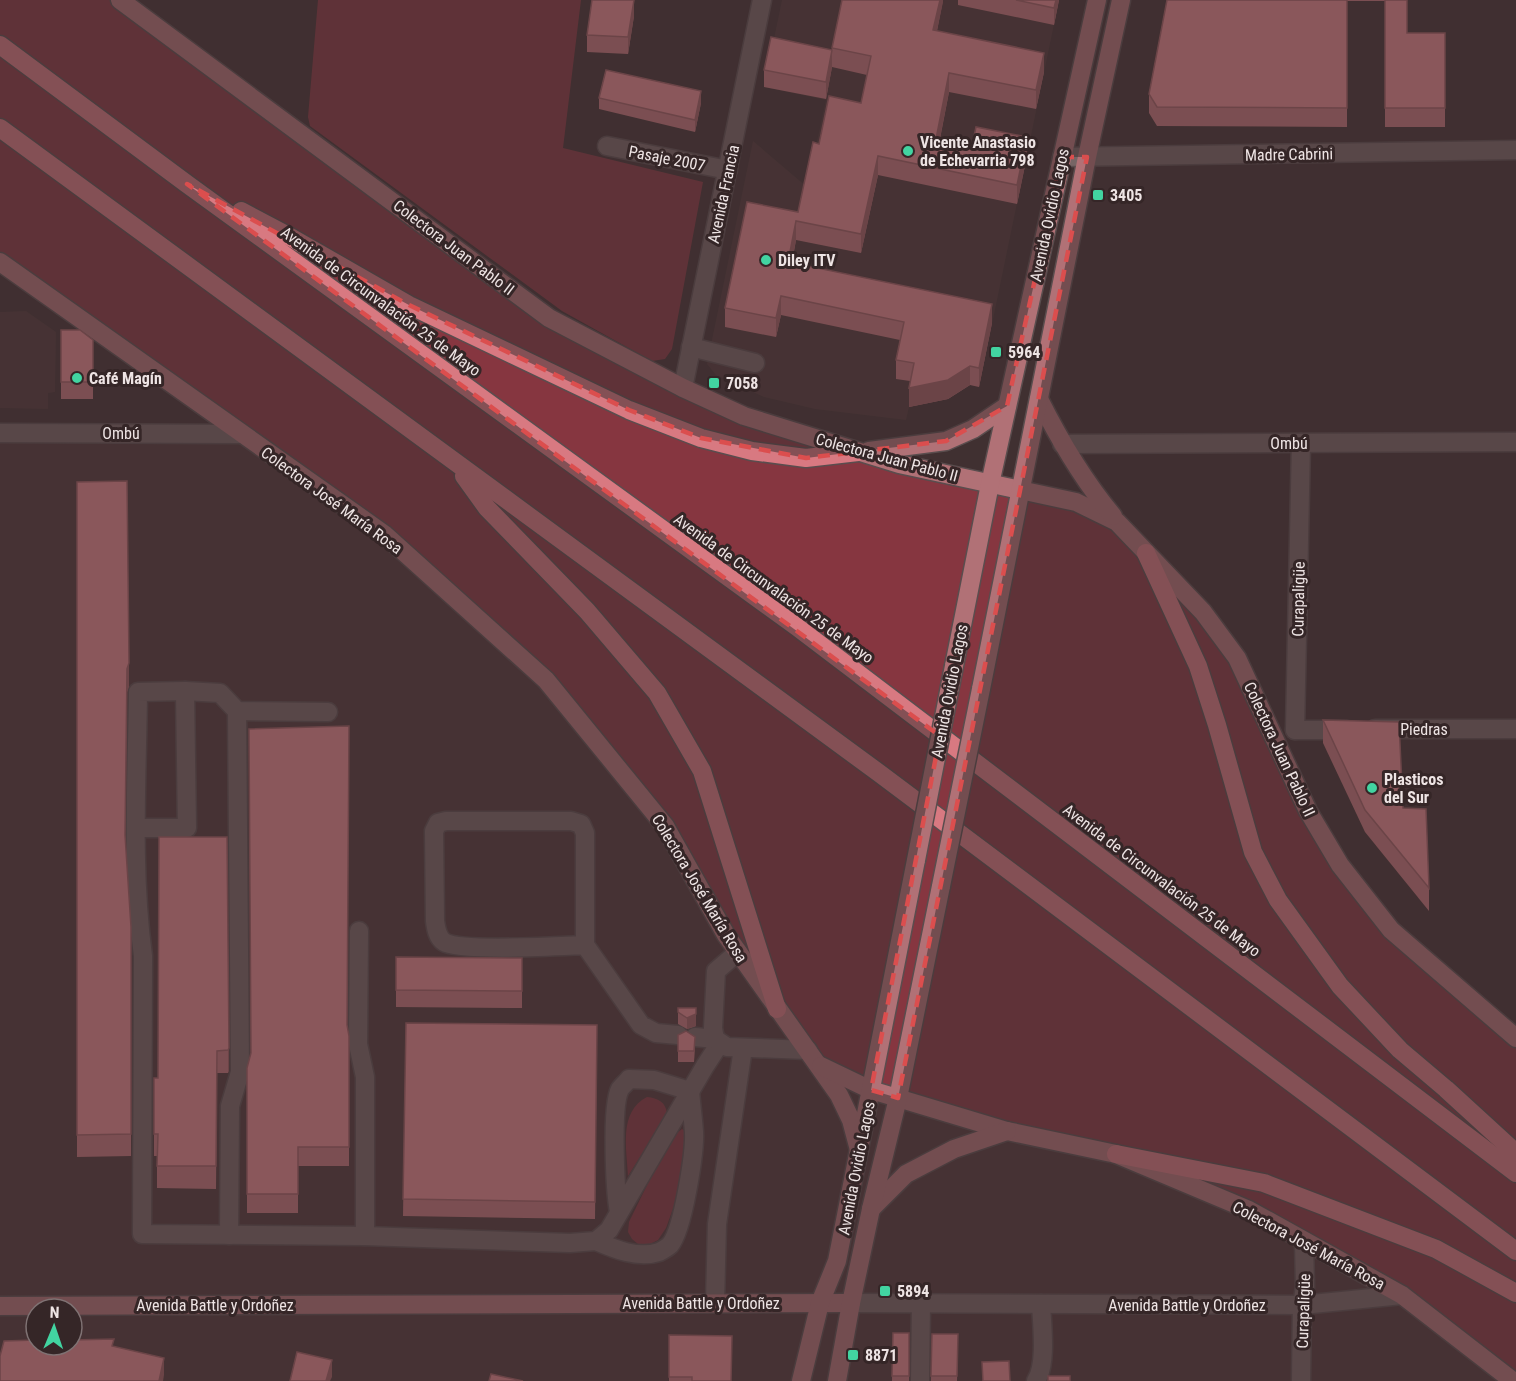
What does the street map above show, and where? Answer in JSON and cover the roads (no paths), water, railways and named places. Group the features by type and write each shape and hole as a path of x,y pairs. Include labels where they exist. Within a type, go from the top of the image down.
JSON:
{"highway":[{"name":"Avenida de Circunvalación 25 de Mayo","path":"0,45 187,184 797,627 1516,1173"},
{"path":"0,128 879,773 1516,1251"},
{"path":"187,184 292,238 409,305 629,410 701,438 753,451 806,458 858,452"},
{"path":"452,460 487,508 587,611 657,693 702,771 777,1009"},
{"path":"1146,553 1198,666 1253,852 1278,900 1340,986 1400,1050 1516,1154"},
{"path":"1116,1154 1264,1183 1436,1249 1516,1293"}],"main road":[{"name":"Colectora Juan Pablo II","path":"120,0 549,318 683,388 744,416 900,464 1076,502 1118,522 1203,612 1237,658 1308,812 1340,865 1391,930 1516,1038"},
{"name":"Avenida Ovidio Lagos","path":"801,1381 820,1303 837,1261 990,484 1097,0"},
{"name":"Avenida Ovidio Lagos","path":"837,1381 871,1209 898,1098 1087,157 1121,0"},
{"name":"Colectora José María Rosa","path":"0,262 384,534 546,680 665,826 726,935 819,1065 871,1090 1007,1131 1116,1154 1249,1210 1402,1296 1513,1381"},
{"path":"1039,399 1062,444 1089,487 1118,522"},
{"path":"858,452 946,441 973,429 1007,406"},
{"path":"819,1065 839,1095 851,1119 859,1150"},
{"path":"871,1209 906,1174 954,1149 1007,1131"},
{"name":"Avenida Battle y Ordoñez","path":"0,1306 851,1303"}],"street":[{"name":"Avenida Francia","path":"683,388 762,0"},
{"name":"Pasaje 2007","path":"607,146 728,171"},
{"name":"Madre Cabrini","path":"1062,157 1516,150"},
{"path":"691,347 755,363"},
{"name":"Ombú","path":"0,433 242,434"},
{"name":"Ombú","path":"1062,444 1516,442"},
{"name":"Curapaligüe","path":"1295,730 1302,443"},
{"path":"137,828 187,828 185,691"},
{"path":"229,1235 230,1106 240,1072 237,711 220,693 138,692 137,828 139,925 143,956 142,1234 229,1235 365,1236 570,1243 596,1241 618,1250 638,1254 658,1252 671,1245 679,1224 687,1188 694,1134 690,1090"},
{"path":"237,711 328,712"},
{"name":"Piedras","path":"1295,730 1516,729"},
{"path":"1276,745 1295,730"},
{"path":"585,945 482,947 458,946 444,941 438,934 435,921 435,831 438,823 446,821 572,821 581,824 585,833 585,945 641,1025 656,1032 718,1041 727,1047 808,1050"},
{"path":"359,931 358,1044 365,1077 365,1236"},
{"path":"718,1041 713,1028 716,971 738,952"},
{"path":"596,1241 609,1230 718,1041"},
{"path":"715,1303 717,1224 743,1048"},
{"path":"619,1212 615,1192 615,1118 619,1090 630,1079 654,1080 690,1090"},
{"name":"Curapaligüe","path":"1301,1381 1302,1305 1305,1287 1304,1241"},
{"name":"Avenida Battle y Ordoñez","path":"851,1303 1302,1305 1402,1296"},
{"path":"920,1381 921,1303"},
{"path":"1036,1381 1039,1377 1042,1352 1041,1304"}],"place":[{"name":"Vicente Anastasio de Echevarria 798","path":"908,151"},
{"name":"3405","path":"1098,195"},
{"name":"Diley ITV","path":"766,260"},
{"name":"5964","path":"996,352"},
{"name":"Café Magín","path":"77,378"},
{"name":"7058","path":"714,383"},
{"name":"Plasticos del Sur","path":"1372,788"},
{"name":"5894","path":"885,1291"},
{"name":"8871","path":"853,1355"}]}
